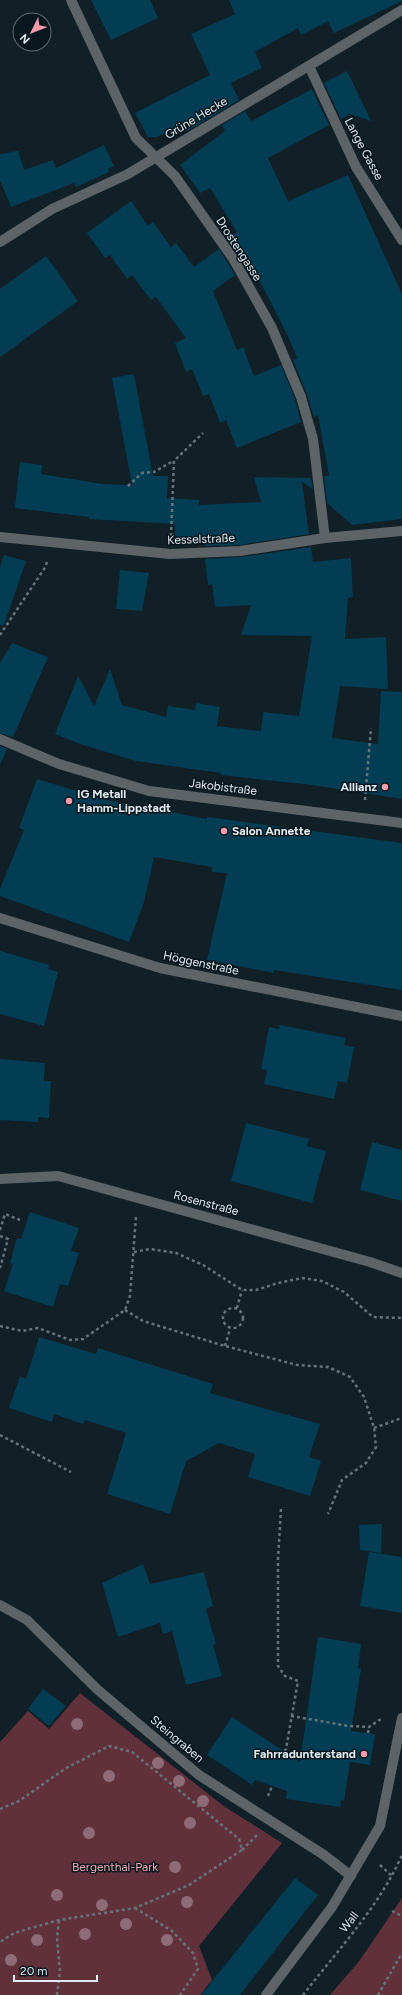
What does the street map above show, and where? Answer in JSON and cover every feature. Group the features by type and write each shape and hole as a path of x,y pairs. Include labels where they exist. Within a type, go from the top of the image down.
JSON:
{"street":[{"name":"Drostengasse","path":"71,0 136,138 175,176 234,260 272,328 301,397 313,439 325,538"},
{"name":"Grüne Hecke","path":"0,242 52,209 128,174 154,157 402,10"},
{"name":"Lange Gasse","path":"309,66 356,166 402,240"},
{"name":"Kesselstraße","path":"0,537 170,554 240,551 325,538 402,531"},
{"name":"Jakobistraße","path":"0,739 59,764 149,791 402,823"},
{"name":"Höggenstraße","path":"0,918 160,968 402,1016"},
{"name":"Rosenstraße","path":"0,1179 58,1176 370,1262 402,1273"},
{"name":"Steingraben","path":"0,1605 27,1620 98,1690 199,1775 324,1855 351,1876"},
{"path":"266,1995 332,1908 380,1826 402,1718"}],"path":[{"path":"128,486 142,473 154,472 174,461 203,433"},
{"path":"170,554 174,461"},
{"path":"0,635 46,566 51,542"},
{"path":"363,818 371,728"},
{"path":"0,1326 22,1331 38,1328 70,1340 83,1339 126,1310 130,1296 137,1214 141,1199"},
{"path":"0,1230 5,1214 20,1220"},
{"path":"0,1236 8,1239 0,1268"},
{"path":"134,1252 150,1249 176,1253 203,1264 242,1290 256,1290 278,1283 302,1278 322,1281 344,1292 373,1317 402,1318"},
{"path":"237,1308 242,1290"},
{"path":"237,1308 243,1313 244,1322 238,1328 230,1329 224,1323 223,1315 228,1309 237,1308"},
{"path":"126,1310 143,1321 225,1346 297,1365 328,1367 350,1377 364,1397 374,1428 376,1447 366,1463 342,1480 328,1514"},
{"path":"225,1346 230,1329"},
{"path":"374,1428 402,1418"},
{"path":"0,1434 71,1472"},
{"path":"281,1509 278,1559 278,1666 285,1676 298,1681 286,1749 282,1756"},
{"path":"291,1716 348,1726 369,1727 381,1719"},
{"path":"368,1733 369,1727"},
{"path":"0,1809 18,1801 66,1768 109,1746 132,1752 239,1839 242,1850 189,1885 135,1908 59,1920 14,1933 0,1942"},
{"name":"Wall","path":"303,1995 362,1920 393,1877 402,1855"},
{"path":"135,1908 172,1931 193,1953 198,1969 187,1987 180,1995"},
{"path":"392,1911 402,1916"},
{"path":"57,1995 60,1972 56,1938 59,1920"},
{"path":"378,1995 402,1953"}],"green space":[{"name":"Bergenthal-Park","path":"80,1693 225,1807 282,1843 199,1946 212,1980 200,1995 0,1995 0,1742 28,1711 49,1729"},
{"path":"402,1898 402,1995 330,1995 360,1960"}],"building":[{"path":"91,0 150,0 158,18 111,40"},
{"path":"229,0 402,1 334,33 328,21 301,35 298,28 255,52 262,68 231,83 239,100 186,132 189,120 157,137 148,137 135,113 210,75 191,34 235,14"},
{"path":"347,71 371,121 350,114 341,119 324,83"},
{"path":"312,89 329,125 268,158 288,201 348,175 402,294 402,519 352,525 327,503 324,476 329,476 318,415 314,417 307,394 293,360 297,358 287,334 251,264 246,268 229,242 232,240 229,237 237,232 210,188 200,193 180,165 225,131 222,125 245,111 251,121"},
{"path":"104,145 114,166 108,169 109,172 76,187 74,183 11,207 0,180 0,154 18,151 24,170 53,160 56,168"},
{"path":"131,201 148,226 153,222 171,247 176,243 194,267 219,249 235,275 213,291 237,350 243,347 254,376 281,365 295,399 301,422 237,448 226,420 220,423 209,394 203,396 192,369 186,372 175,343 186,338 156,297 151,300 132,275 127,279 110,255 105,258 87,233"},
{"path":"46,256 78,301 0,357 0,289"},
{"path":"134,374 153,476 168,476 167,498 199,500 199,505 261,502 254,477 311,478 313,490 302,481 309,534 239,545 204,546 203,539 175,538 175,524 89,519 89,517 15,508 20,462 42,465 41,474 102,484 132,485 112,378"},
{"path":"311,547 313,562 351,558 353,597 348,598 345,639 386,637 388,689 340,686 332,738 378,744 381,691 402,692 402,799 312,785 221,775 221,773 136,761 80,744 55,734 78,676 94,706 110,669 122,705 166,717 168,706 195,710 196,703 220,707 217,726 261,731 263,712 299,716 312,636 241,635 251,605 215,607 212,584 208,585 205,559 241,557"},
{"path":"4,555 26,561 4,625 0,625 0,567"},
{"path":"120,570 149,573 142,611 116,609"},
{"path":"12,643 48,657 13,737 0,733 0,663"},
{"path":"0,746 7,749 0,765"},
{"path":"37,779 107,800 207,819 207,817 402,843 402,990 274,970 274,973 207,960 227,873 212,872 212,867 154,857 144,902 129,942 0,896 0,889 24,830 19,828"},
{"path":"0,951 49,965 48,969 58,972 44,1026 0,1014"},
{"path":"280,1025 346,1038 344,1045 354,1047 347,1083 338,1081 334,1099 264,1084 267,1070 261,1069 269,1027 279,1029"},
{"path":"0,1059 45,1063 44,1081 51,1081 49,1118 38,1117 38,1122 0,1120"},
{"path":"246,1123 309,1139 307,1146 326,1151 312,1203 231,1181"},
{"path":"372,1142 402,1150 402,1201 360,1190"},
{"path":"30,1212 79,1228 71,1251 79,1253 68,1286 60,1284 53,1307 4,1291 13,1264 10,1263 17,1238 21,1239"},
{"path":"39,1337 96,1354 98,1348 213,1384 210,1393 320,1424 309,1457 321,1461 310,1496 248,1477 255,1454 219,1443 186,1461 170,1514 107,1494 126,1433 85,1420 83,1424 54,1414 52,1422 9,1408 20,1376 26,1379"},
{"path":"382,1524 381,1553 360,1550 359,1525"},
{"path":"369,1552 402,1557 402,1613 360,1606"},
{"path":"143,1564 150,1584 204,1572 213,1606 206,1609 216,1644 213,1645 222,1676 186,1685 172,1631 163,1634 160,1623 118,1637 102,1583"},
{"path":"318,1637 361,1644 358,1668 361,1669 351,1731 375,1734 370,1765 350,1762 344,1801 341,1800 340,1807 286,1799 287,1791 255,1780 252,1785 207,1755 232,1717 300,1762"},
{"path":"43,1689 66,1706 49,1726 28,1709"},
{"path":"295,1878 318,1895 240,1995 201,1995"}],"place":[{"name":"Allianz","path":"385,787"},
{"name":"IG Metall Hamm-Lippstadt","path":"69,801"},
{"name":"Salon Annette","path":"224,831"},
{"name":"Fahrradunterstand","path":"364,1754"}]}
